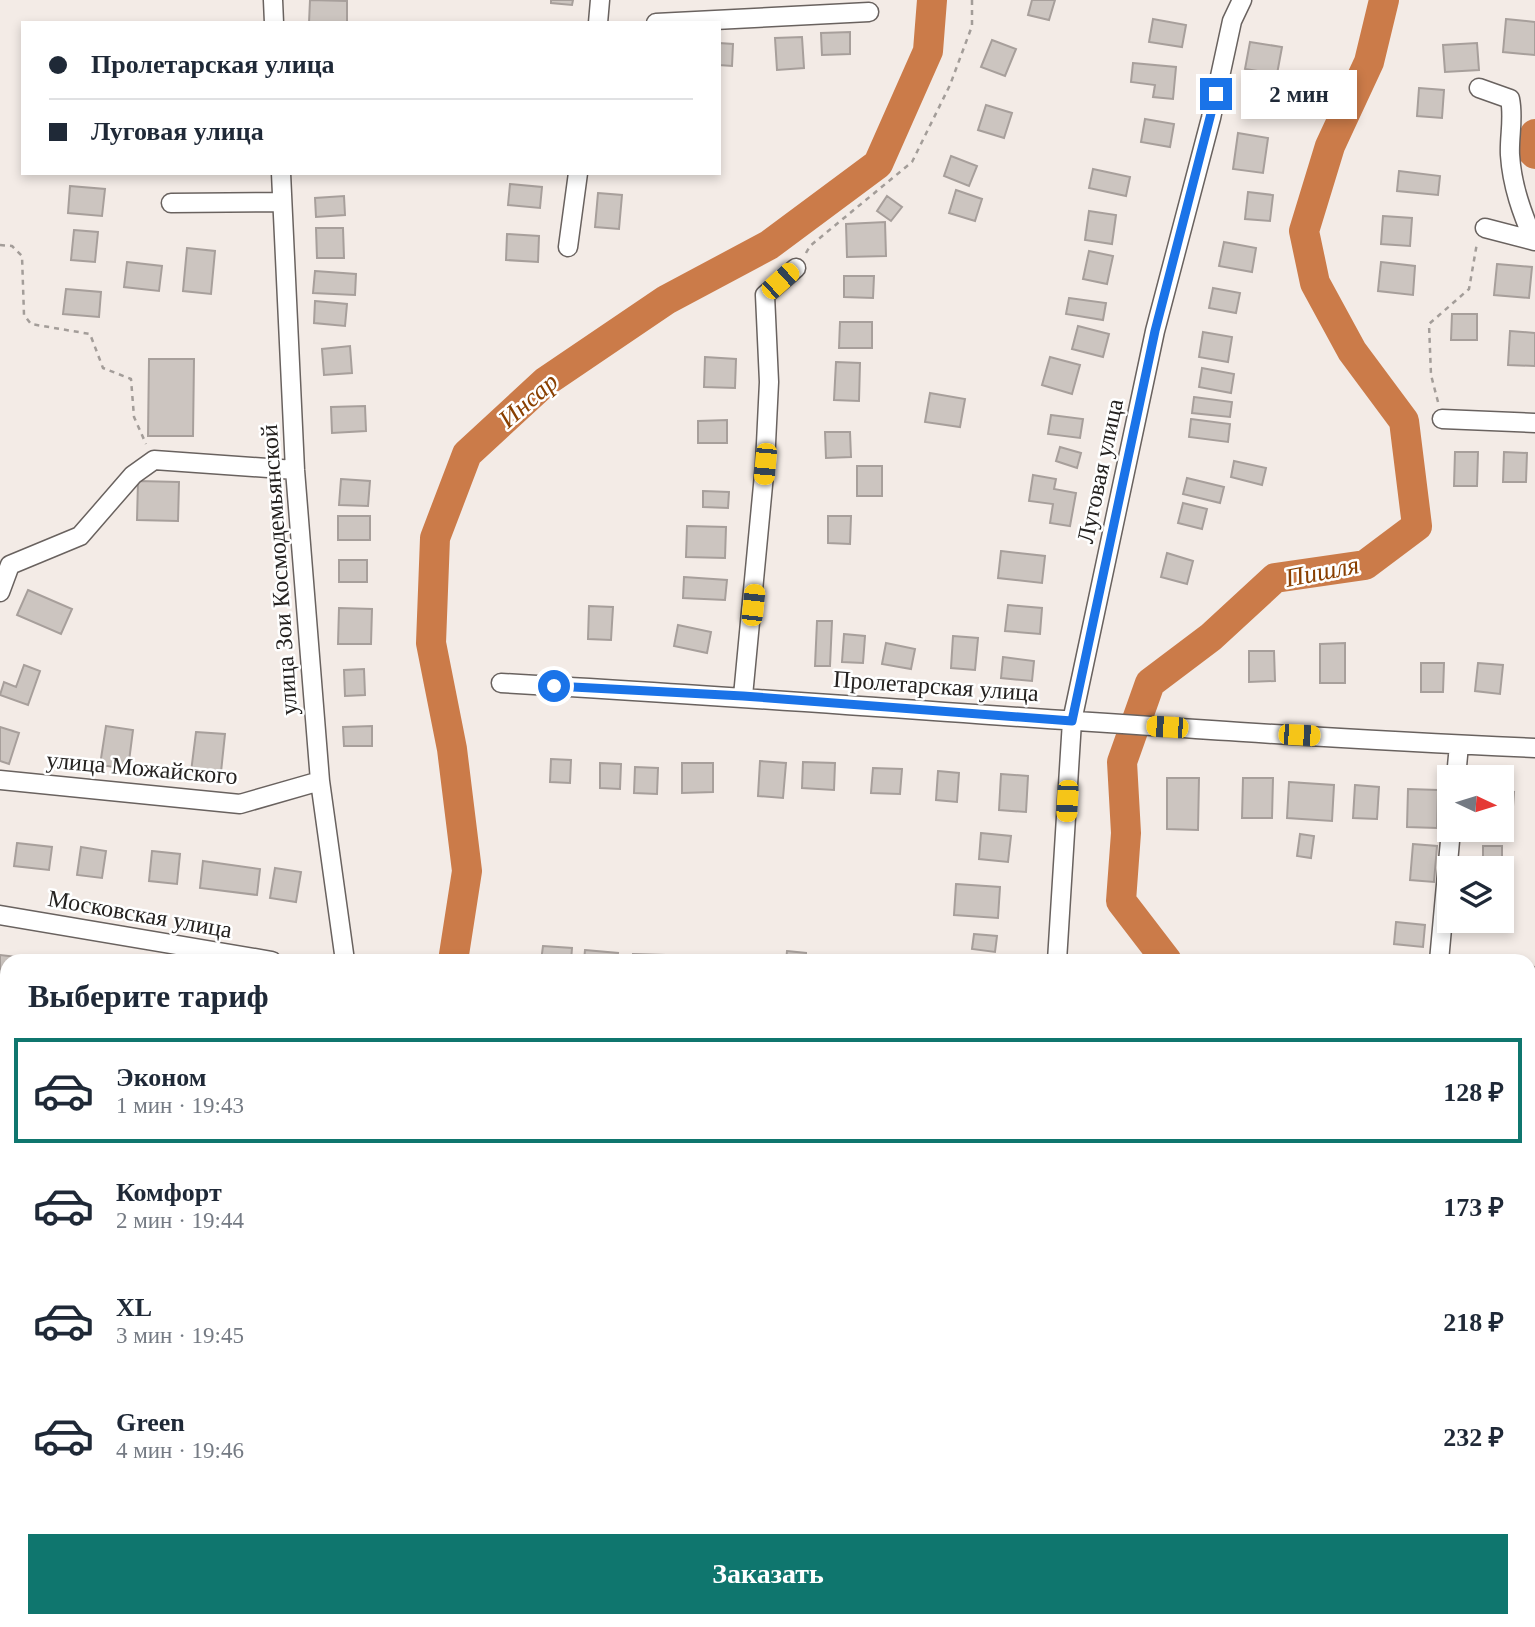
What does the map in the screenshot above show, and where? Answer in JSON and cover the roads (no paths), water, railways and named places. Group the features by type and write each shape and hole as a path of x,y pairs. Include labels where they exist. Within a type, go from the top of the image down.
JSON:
{"street":[{"path":"273,0 274,21"},
{"path":"598,21 600,0"},
{"name":"Луговая улица","path":"1057,954 1072,721 1155,331 1211,118 1232,21 1242,0"},
{"path":"695,21 869,12"},
{"path":"1479,88 1510,99 1510,154 1517,202 1534,241"},
{"name":"улица Зои Космодемьянской","path":"281,175 295,470 320,781 344,954"},
{"path":"568,247 578,175"},
{"path":"171,203 282,202"},
{"path":"1485,228 1534,241"},
{"path":"743,696 765,464 769,382 765,295 796,268"},
{"path":"1442,419 1535,423"},
{"path":"0,592 10,565 80,536 133,475 154,460 295,470"},
{"name":"Пролетарская улица","path":"500,683 743,696 1072,721 1535,748"},
{"path":"1457,765 1458,745"},
{"name":"улица Можайского","path":"0,780 240,804 320,781"},
{"path":"1440,954 1450,842"},
{"name":"Московская улица","path":"0,915 231,954"}],"waterway":[{"name":"Инсар","path":"454,954 467,871 452,749 431,643 435,538 467,454 545,382 666,300 769,245 878,164 928,51 932,0"},
{"name":"Пишля","path":"1162,954 1121,901 1126,833 1122,762 1150,683 1211,637 1275,578 1365,565 1417,526 1404,421 1352,351 1315,283 1304,231 1330,146 1369,62 1384,0"},
{"name":"Пишля","path":"1535,134 1531,150 1535,154"}]}
